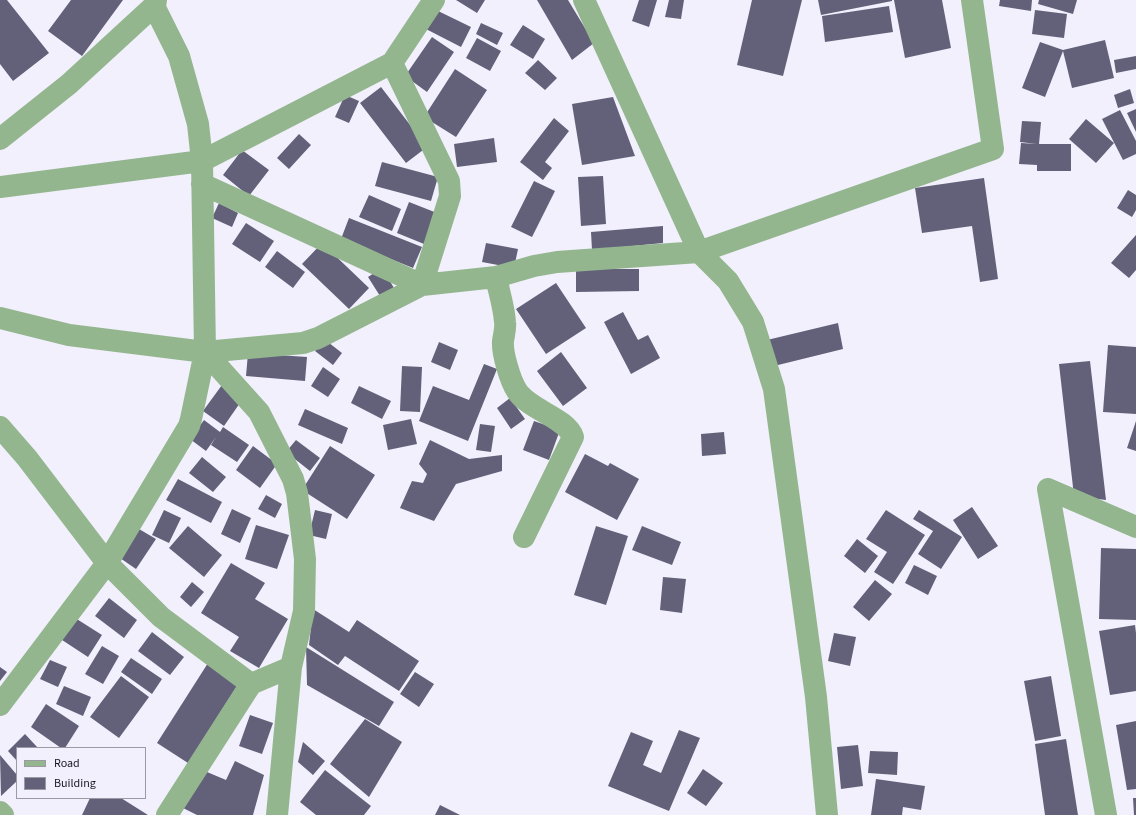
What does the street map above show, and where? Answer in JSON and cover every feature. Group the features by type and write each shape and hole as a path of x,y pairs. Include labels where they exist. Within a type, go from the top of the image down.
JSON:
{"street":[{"path":"0,187 202,161 392,63 434,0"},
{"path":"584,0 700,252 728,281 753,322 774,389 816,697 826,815"},
{"path":"0,318 69,335 205,352 303,342 318,338 422,285 496,277 534,266 557,262 700,252 993,149 972,0"},
{"path":"0,139 69,84 155,3 179,56 198,124 202,161 205,352 189,426 107,564 0,705"},
{"path":"392,63 449,181 450,196 422,285"},
{"path":"202,184 422,285"},
{"path":"496,277 506,324 503,342 510,375 517,391 527,402 565,426 571,432 573,438 524,537"},
{"path":"205,352 259,412 293,479 297,493 305,559 304,612 291,667 277,815"},
{"path":"0,428 27,458 107,564 161,616 250,684"},
{"path":"1106,815 1048,489 1136,527"},
{"path":"167,815 250,684 291,667"},
{"path":"0,812 3,815"}],"building":[{"path":"0,0 7,0 49,53 13,81 0,64"},
{"path":"71,0 123,0 82,56 48,31"},
{"path":"456,0 485,0 477,13"},
{"path":"537,0 568,0 594,43 572,60"},
{"path":"639,0 657,0 649,27 632,21"},
{"path":"669,0 684,0 681,19 665,17"},
{"path":"752,0 802,0 783,76 737,65"},
{"path":"818,0 892,0 892,1 821,15"},
{"path":"894,0 942,0 951,48 905,58"},
{"path":"1000,0 1032,0 1031,11 999,6"},
{"path":"1039,0 1077,0 1073,14 1038,4"},
{"path":"889,6 893,32 825,42 822,16"},
{"path":"434,9 471,27 461,47 424,28"},
{"path":"1035,10 1067,14 1064,38 1032,34"},
{"path":"481,23 503,33 497,45 476,34"},
{"path":"523,25 545,39 533,59 510,45"},
{"path":"432,37 454,52 427,92 405,76"},
{"path":"477,38 501,51 490,71 466,58"},
{"path":"1105,40 1114,78 1072,88 1063,51 1045,97 1022,88 1040,42 1063,50"},
{"path":"1136,56 1136,69 1116,73 1114,60"},
{"path":"538,60 557,78 545,90 525,73"},
{"path":"455,69 487,90 456,137 424,117"},
{"path":"381,87 427,147 406,163 360,103"},
{"path":"1130,89 1134,103 1118,108 1114,95"},
{"path":"345,95 359,101 349,123 335,117"},
{"path":"613,97 635,156 582,165 572,104"},
{"path":"1136,109 1136,132 1127,113"},
{"path":"1120,110 1136,141 1136,154 1123,160 1102,119"},
{"path":"554,118 569,131 545,162 552,168 543,180 520,162"},
{"path":"1086,119 1114,143 1096,163 1069,139"},
{"path":"1022,121 1041,122 1039,144 1071,144 1071,171 1037,171 1037,165 1019,164 1021,143 1037,144 1020,142"},
{"path":"299,134 311,145 289,169 277,158"},
{"path":"494,138 497,162 457,167 454,144"},
{"path":"242,150 269,170 249,196 223,175"},
{"path":"382,162 438,177 431,201 375,186"},
{"path":"603,176 606,224 581,226 578,177"},
{"path":"984,178 998,279 980,282 972,226 922,233 915,188"},
{"path":"534,181 555,191 532,237 511,227"},
{"path":"1128,190 1136,195 1136,210 1132,217 1117,208"},
{"path":"369,195 401,209 392,231 359,217"},
{"path":"409,202 437,213 424,244 397,233"},
{"path":"219,203 238,213 232,227 212,218"},
{"path":"349,218 422,247 413,268 341,239"},
{"path":"246,223 274,241 260,262 232,244"},
{"path":"663,226 663,243 592,250 591,232"},
{"path":"1136,235 1136,270 1129,278 1111,263"},
{"path":"322,243 369,288 349,309 302,264"},
{"path":"486,243 518,249 514,268 482,262"},
{"path":"277,251 305,272 293,288 265,267"},
{"path":"382,268 394,288 380,296 368,277"},
{"path":"576,269 639,269 639,291 576,292"},
{"path":"556,283 586,328 546,354 516,309"},
{"path":"623,312 638,340 648,335 660,358 631,374 604,322"},
{"path":"838,323 843,349 774,366 767,340"},
{"path":"324,339 342,353 333,365 315,351"},
{"path":"439,342 458,350 450,370 431,362"},
{"path":"1108,345 1136,347 1136,414 1103,412"},
{"path":"561,352 587,388 563,406 537,371"},
{"path":"248,353 307,357 305,381 246,376"},
{"path":"1090,361 1106,500 1074,496 1059,364"},
{"path":"484,364 497,369 468,441 419,421 433,386 469,400"},
{"path":"402,366 422,367 420,412 400,411"},
{"path":"323,367 340,379 328,397 311,386"},
{"path":"222,385 242,400 224,426 203,411"},
{"path":"359,386 391,401 382,419 351,403"},
{"path":"510,398 525,419 511,429 497,408"},
{"path":"305,409 348,428 342,444 298,425"},
{"path":"411,419 417,444 388,450 383,425"},
{"path":"204,420 220,432 223,427 249,445 237,462 211,445 216,437 206,451 190,439"},
{"path":"534,421 560,430 549,460 523,450"},
{"path":"1136,421 1136,451 1127,448"},
{"path":"480,424 495,426 491,452 476,450"},
{"path":"724,432 726,454 702,456 701,434"},
{"path":"296,440 320,458 310,471 286,452"},
{"path":"430,440 469,459 502,455 502,471 456,484 434,521 400,508 412,481 423,483 427,474 419,464"},
{"path":"253,446 277,464 260,488 236,470"},
{"path":"330,446 375,475 347,519 302,490"},
{"path":"585,454 608,466 610,463 639,479 617,520 565,492"},
{"path":"202,457 226,477 213,492 189,473"},
{"path":"178,479 222,502 211,523 166,500"},
{"path":"266,495 282,504 275,518 258,509"},
{"path":"972,507 998,546 978,559 953,520"},
{"path":"232,509 251,518 240,543 221,534"},
{"path":"164,510 181,518 169,543 152,535"},
{"path":"315,510 332,514 326,539 309,535"},
{"path":"886,510 925,535 893,584 874,572 887,552 866,539"},
{"path":"919,510 962,537 941,569 918,554 933,531 913,519"},
{"path":"256,525 289,535 277,569 245,559"},
{"path":"188,526 222,555 204,577 169,548"},
{"path":"596,526 628,536 606,605 574,595"},
{"path":"642,526 681,542 672,565 632,550"},
{"path":"139,529 156,539 136,569 120,558"},
{"path":"857,539 878,556 865,573 844,556"},
{"path":"1101,548 1136,549 1136,620 1099,619"},
{"path":"231,563 265,583 255,599 288,619 259,668 230,651 239,637 201,613"},
{"path":"914,565 937,576 928,595 905,583"},
{"path":"663,577 686,579 682,613 660,610"},
{"path":"875,580 892,594 869,621 853,607"},
{"path":"192,582 204,592 191,607 180,597"},
{"path":"109,598 137,620 124,638 95,616"},
{"path":"313,609 349,632 357,620 419,661 399,691 345,656 338,665 309,645"},
{"path":"72,616 102,635 88,657 59,638"},
{"path":"1135,625 1136,691 1110,695 1099,631"},
{"path":"152,632 184,657 170,675 138,651"},
{"path":"834,633 856,637 850,666 828,661"},
{"path":"102,646 119,656 103,684 85,674"},
{"path":"306,647 394,702 379,726 307,685"},
{"path":"131,658 162,679 152,694 121,672"},
{"path":"50,660 67,667 58,687 40,679"},
{"path":"208,663 239,683 188,763 157,743"},
{"path":"0,667 7,672 0,681"},
{"path":"415,672 434,684 419,707 400,694"},
{"path":"121,676 149,697 119,738 90,717"},
{"path":"1051,676 1061,736 1035,741 1024,681"},
{"path":"64,686 91,697 83,716 56,704"},
{"path":"46,704 79,726 66,747 60,747 31,727"},
{"path":"250,715 273,723 262,754 239,746"},
{"path":"365,719 402,742 369,797 330,764"},
{"path":"1136,721 1136,789 1127,790 1116,725"},
{"path":"679,730 700,738 669,811 608,786 631,732 653,741 643,765 661,773"},
{"path":"25,734 37,747 16,747 16,760 8,751"},
{"path":"1066,739 1078,815 1045,815 1035,744"},
{"path":"303,742 325,761 313,775 298,762"},
{"path":"858,745 863,786 841,789 837,747"},
{"path":"870,751 898,752 897,775 868,773"},
{"path":"0,755 16,774 16,782 1,796"},
{"path":"235,761 264,775 253,815 197,815 181,807 207,772 226,780"},
{"path":"703,769 723,783 706,806 687,793"},
{"path":"325,770 371,806 364,815 316,815 300,802"},
{"path":"876,779 925,786 921,810 903,807 902,815 871,815"},
{"path":"1133,798 1136,798 1136,815 1134,815"},
{"path":"90,799 123,799 148,815 82,815"},
{"path":"440,805 460,815 435,815"}]}
